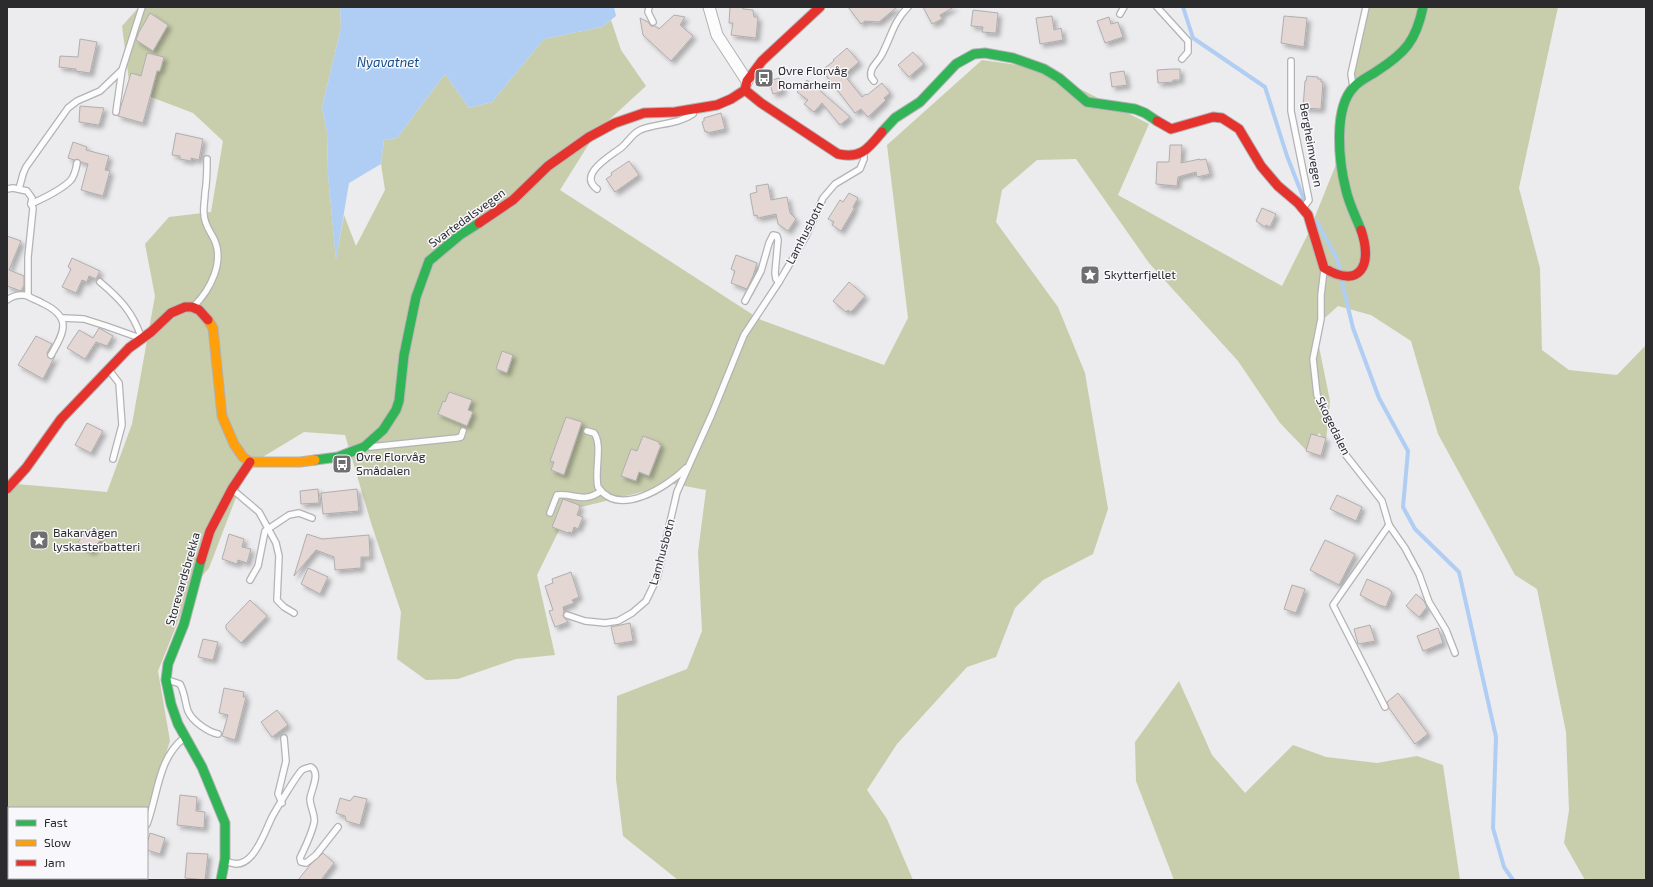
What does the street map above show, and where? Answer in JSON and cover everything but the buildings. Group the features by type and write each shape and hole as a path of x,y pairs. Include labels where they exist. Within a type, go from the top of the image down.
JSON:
{"street":[{"path":"708,7 717,35 746,86 761,103 838,154 851,157 864,153 893,120 913,108 921,101 951,67 962,59 971,55 985,53 1001,55 1042,68 1060,78 1080,98 1087,102 1140,111 1171,129 1192,124 1212,116 1222,118 1239,129 1261,166 1278,186 1303,208 1311,221 1324,268 1339,276 1351,276 1361,270 1366,260 1364,239 1346,193 1342,166 1340,122 1344,106 1353,87 1398,56 1410,43 1414,37 1423,7"},
{"path":"746,86 768,54 820,7"},
{"name":"Svartedalsvegen","path":"250,462 300,462 338,457 364,447 389,422 399,401 404,355 416,297 429,261 437,253 460,235 513,200 548,166 602,130 635,115 696,109 717,105 731,99 746,86"},
{"path":"7,489 30,462 61,419 108,368 129,348 142,339 171,313 184,307 192,307 199,310 213,328 222,416 236,448 243,457 250,462"},
{"name":"Storevardsbrekka","path":"221,880 225,859 225,823 202,767 185,737 170,704 166,680 168,664 184,624 210,531 232,489 250,462"}],"lane":[{"path":"116,112 122,70 142,7"},
{"path":"649,7 648,12 653,22"},
{"path":"874,81 871,77 870,70 881,56 897,20 908,7"},
{"path":"1120,14 1124,7"},
{"path":"1157,7 1188,41 1188,52 1182,59"},
{"path":"1353,87 1351,74 1366,7"},
{"name":"Bergheimvegen","path":"1292,61 1291,112 1309,200 1303,208"},
{"path":"19,189 26,167 68,108 77,101 100,91 122,70"},
{"name":"Svartedalsvegen","path":"597,189 590,181 590,176 594,170 610,155 623,146 634,134 651,127 686,119 695,112 696,109"},
{"name":"Lamhusbotn","path":"567,615 597,623 618,621 632,613 646,601 657,578 677,492 744,335 779,282 806,236 823,198 835,184 860,169 864,160 864,153"},
{"path":"192,307 205,292 213,278 218,261 216,244 208,230 204,215 207,159"},
{"path":"31,204 48,196 69,182 73,176 77,164"},
{"path":"7,190 13,188 27,191 32,198 31,204 33,208 28,257 28,296"},
{"name":"Lamhusbotn","path":"745,301 761,271 773,235 777,236 778,240 775,273 776,279 779,282"},
{"name":"Skogedalen","path":"1324,268 1321,295 1321,319 1313,359 1317,395 1346,454 1382,501 1389,525 1405,548 1419,574 1429,602 1446,630 1455,653"},
{"path":"100,282 117,296 136,323 142,339"},
{"path":"7,300 11,297 23,295 28,296 49,306 63,318 84,320 142,339"},
{"path":"51,355 62,333 64,322 63,318"},
{"path":"108,368 119,383 122,425 113,459"},
{"name":"Svartedalsvegen","path":"364,447 457,438 461,437 464,431"},
{"path":"550,513 557,495 577,498 593,497 601,491 597,483 598,441 594,433 587,431"},
{"name":"Lamhusbotn","path":"601,491 609,498 614,500 623,500 649,494 673,480 689,465"},
{"path":"232,489 236,494 256,508 276,543 279,556 277,600 284,607 294,613"},
{"path":"250,580 258,566 265,531 268,528 289,515 296,513 304,514 312,518"},
{"path":"1385,707 1333,606 1389,525"},
{"path":"166,680 171,680 180,684 191,716 213,733 218,734"},
{"path":"148,820 161,772 173,748 185,737"},
{"path":"282,803 278,794 286,760 284,738"},
{"path":"225,859 232,863 240,864 249,859 264,837 273,816 302,771 311,767 313,768 315,777 310,799 315,821 300,858 302,863 311,860 338,827"}],"green space":[{"path":"139,7 340,7 341,28 322,107 327,132 328,175 336,259 344,215 356,246 385,190 381,164 384,140 397,138 445,74 469,108 492,102 544,39 602,27 611,20 621,50 646,86 597,131 560,190 761,320 884,365 908,318 887,145 982,60 1039,68 1149,124 1118,195 1282,286 1308,234 1341,152 1357,50 1369,7 1558,7 1519,188 1540,268 1542,350 1569,370 1617,375 1646,345 1646,880 1585,880 1564,843 1569,810 1566,732 1537,589 1515,575 1438,434 1411,341 1371,315 1338,306 1315,327 1330,401 1326,441 1319,433 1306,450 1280,423 1238,361 1149,263 1076,159 1037,160 1002,190 996,222 1058,307 1085,373 1108,509 1093,554 1043,580 1015,608 996,657 967,667 897,744 867,790 887,819 913,880 678,880 623,836 616,779 617,696 687,669 702,631 698,552 706,490 674,484 569,510 537,575 555,655 516,659 458,679 426,680 397,659 401,612 372,526 345,435 304,432 248,466 209,568 191,589 158,671 170,741 148,808 8,807 8,879 125,880 7,880 7,496 17,484 107,492 132,424 155,296 145,244 169,217 211,212 223,141 193,113 130,89 122,26"},
{"path":"1179,681 1212,755 1245,793 1293,745 1326,757 1377,763 1417,756 1443,765 1460,880 1174,880 1136,781 1135,742"}],"water":[{"name":"Nyavatnet","path":"340,7 614,7 616,16 602,27 544,39 492,102 469,108 445,74 397,138 384,140 381,164 349,183 336,260 328,175 327,132 322,107 341,28"}],"waterway":[{"path":"1183,7 1193,38 1265,87 1287,156 1305,202"},
{"path":"1317,222 1337,259 1340,271"},
{"path":"1341,278 1353,328 1379,398 1408,451 1403,507 1415,529 1459,572 1496,737 1493,828 1504,867 1513,880"}],"traffic: fast":[{"path":"1361,230 1347,195 1343,179 1340,151 1340,122 1343,108 1347,96 1356,85 1395,58 1408,45 1417,29 1423,7"},
{"path":"882,132 895,118 920,102 956,64 974,54 985,53 1013,58 1044,69 1059,78 1087,102 1135,109 1145,113 1157,121"},
{"path":"315,460 338,457 364,447 383,430 396,410 399,401 404,355 416,297 429,261 460,235 479,223"},
{"path":"201,560 184,624 168,664 166,680 171,704 178,724 202,767 225,823 225,859 221,880"}],"traffic: slow":[{"path":"208,320 213,328 222,416 234,444 243,457 250,462 300,462 315,460"}],"traffic: jam":[{"path":"745,90 747,81 762,61 820,7"},
{"path":"745,90 761,103 838,154 858,154 868,148 882,132"},
{"path":"479,223 513,200 548,166 589,137 615,123 644,113 675,112 717,105 731,99 745,90"},
{"path":"1157,121 1171,129 1213,117 1222,118 1239,129 1261,166 1278,186 1298,203 1308,215 1324,268 1337,274 1347,276 1355,275 1361,270 1364,263 1365,253 1361,230"},
{"path":"7,489 26,468 61,419 129,348 151,332 171,313 185,307 192,307 199,310 208,320"},
{"path":"201,560 210,531 232,489 250,462"}],"place":[{"name":"Øvre Florvåg Romarheim","path":"764,78"},
{"name":"Skytterfjellet","path":"1090,275"},
{"name":"Øvre Florvåg Smådalen","path":"342,464"},
{"name":"Bakarvågen lyskasterbatteri","path":"39,540"}]}
